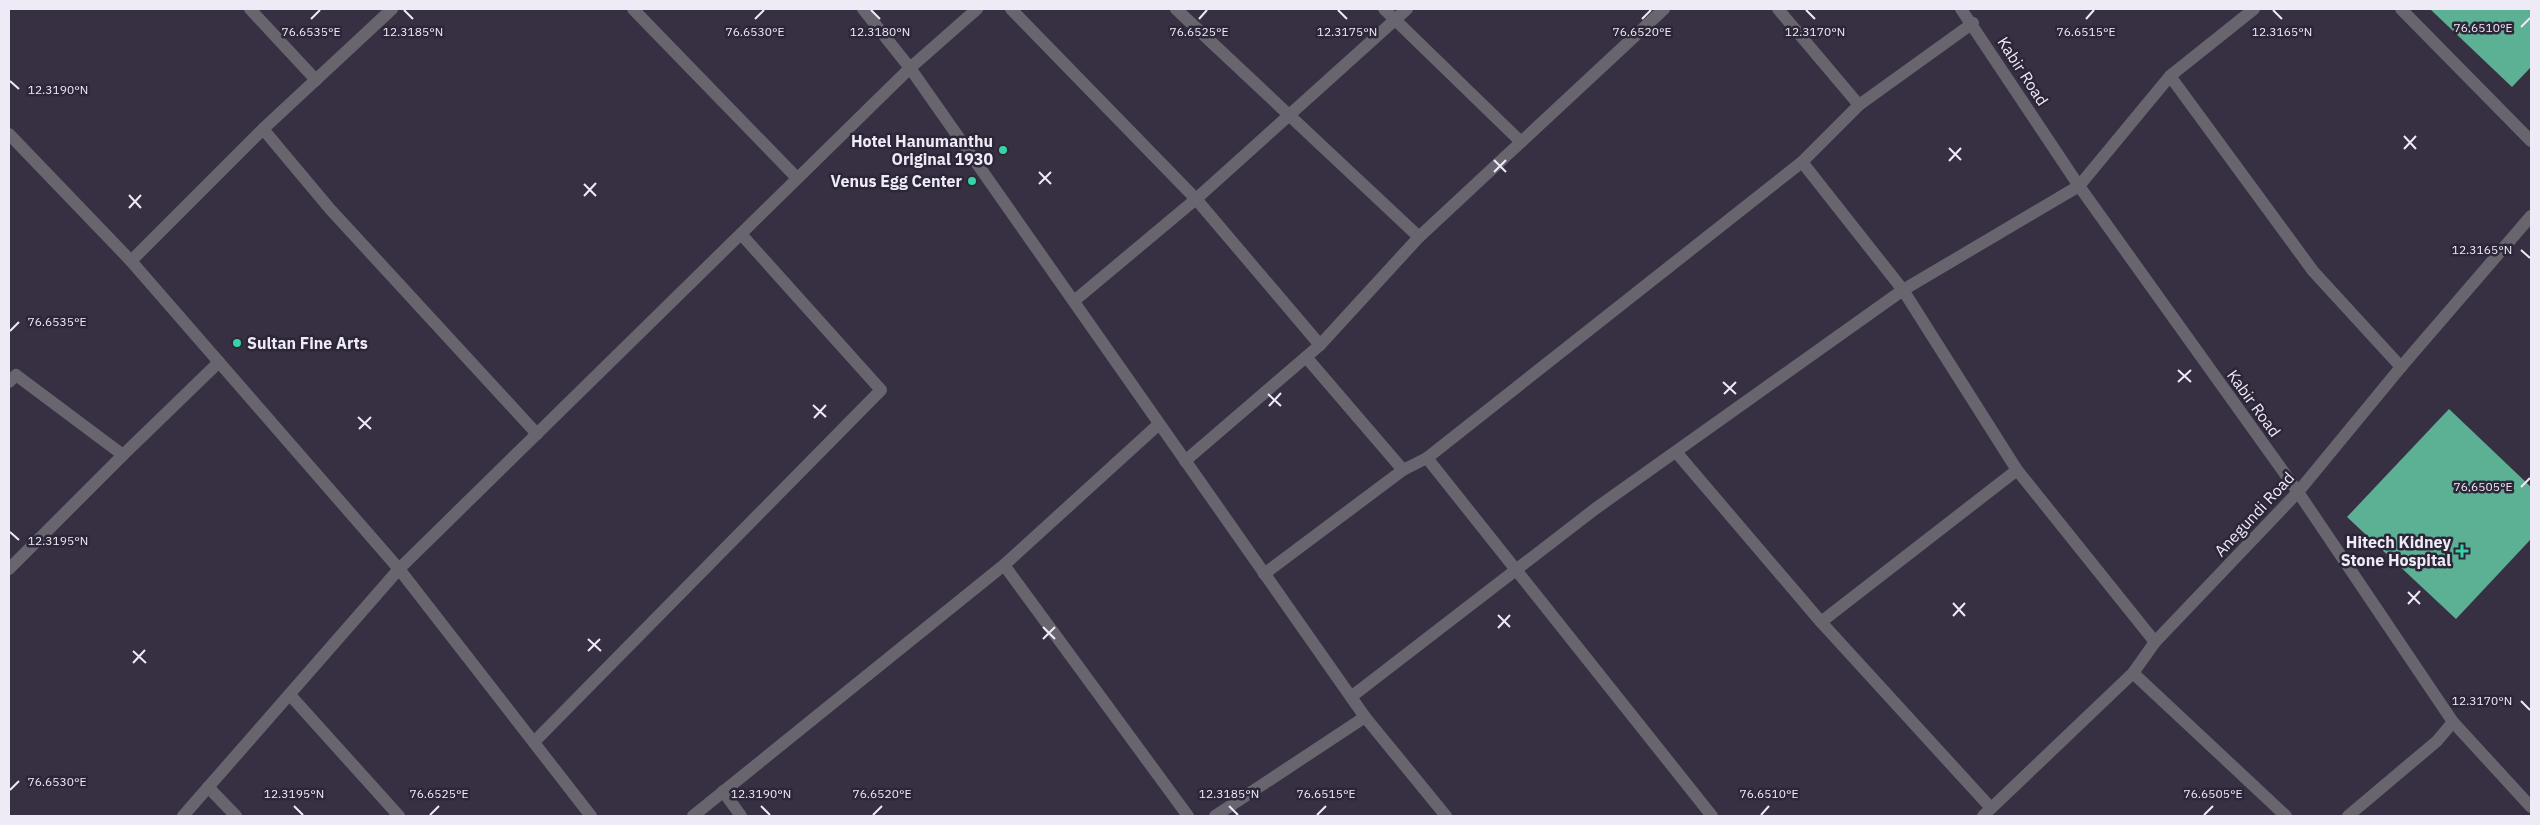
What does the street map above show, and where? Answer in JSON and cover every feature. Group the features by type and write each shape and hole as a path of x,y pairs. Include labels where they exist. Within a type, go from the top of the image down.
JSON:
{"street":[{"path":"250,9 316,80"},
{"path":"131,261 263,128 392,9"},
{"path":"633,9 797,178"},
{"path":"863,9 910,68 1365,717 1446,816"},
{"path":"183,816 399,569 910,68 977,9"},
{"path":"1011,9 1196,200 1320,345"},
{"path":"1176,9 1419,237"},
{"path":"1384,9 1521,142"},
{"path":"1074,302 1196,200 1407,9"},
{"path":"1185,461 1320,345 1419,237 1664,9"},
{"path":"1778,9 1859,105"},
{"name":"Kabir Road","path":"1961,9 2079,186 2298,492 2454,722 2531,807"},
{"path":"1351,697 1595,509 1904,290 2079,186 2170,76 2254,9"},
{"path":"2401,9 2531,141"},
{"path":"1264,574 1403,470 1427,458 1802,162 1859,105 1972,23"},
{"path":"2170,76 2313,271 2401,367"},
{"path":"263,128 349,231 537,434"},
{"path":"9,134 131,261 399,569 535,741 591,816"},
{"path":"1802,162 1904,290 2018,470 2155,642"},
{"name":"Anegundi Road","path":"1987,812 2133,673 2155,642 2298,492 2401,367 2531,216"},
{"path":"535,741 881,390 741,234"},
{"path":"1306,357 1403,470"},
{"path":"9,569 218,362"},
{"path":"11,376 123,455"},
{"path":"692,816 1004,564 1159,424"},
{"path":"1676,452 1987,812"},
{"path":"1427,458 1712,816"},
{"path":"1821,622 2018,470"},
{"path":"1004,564 1188,816"},
{"path":"2133,673 2286,816"},
{"path":"290,695 399,816"},
{"path":"1215,816 1365,717"},
{"path":"2348,816 2437,741 2454,722"},
{"path":"208,787 236,816"},
{"path":"723,791 742,816"}],"building":[{"path":"2430,9 2531,9 2531,67 2512,87"},
{"path":"2449,409 2531,487 2531,539 2456,619 2347,517"}],"place":[{"name":"Hotel Hanumanthu Original 1930","path":"1003,150"},
{"name":"Venus Egg Center","path":"972,181"},
{"name":"Sultan Fine Arts","path":"237,343"},
{"name":"Hitech Kidney Stone Hospital","path":"2462,551"}]}
